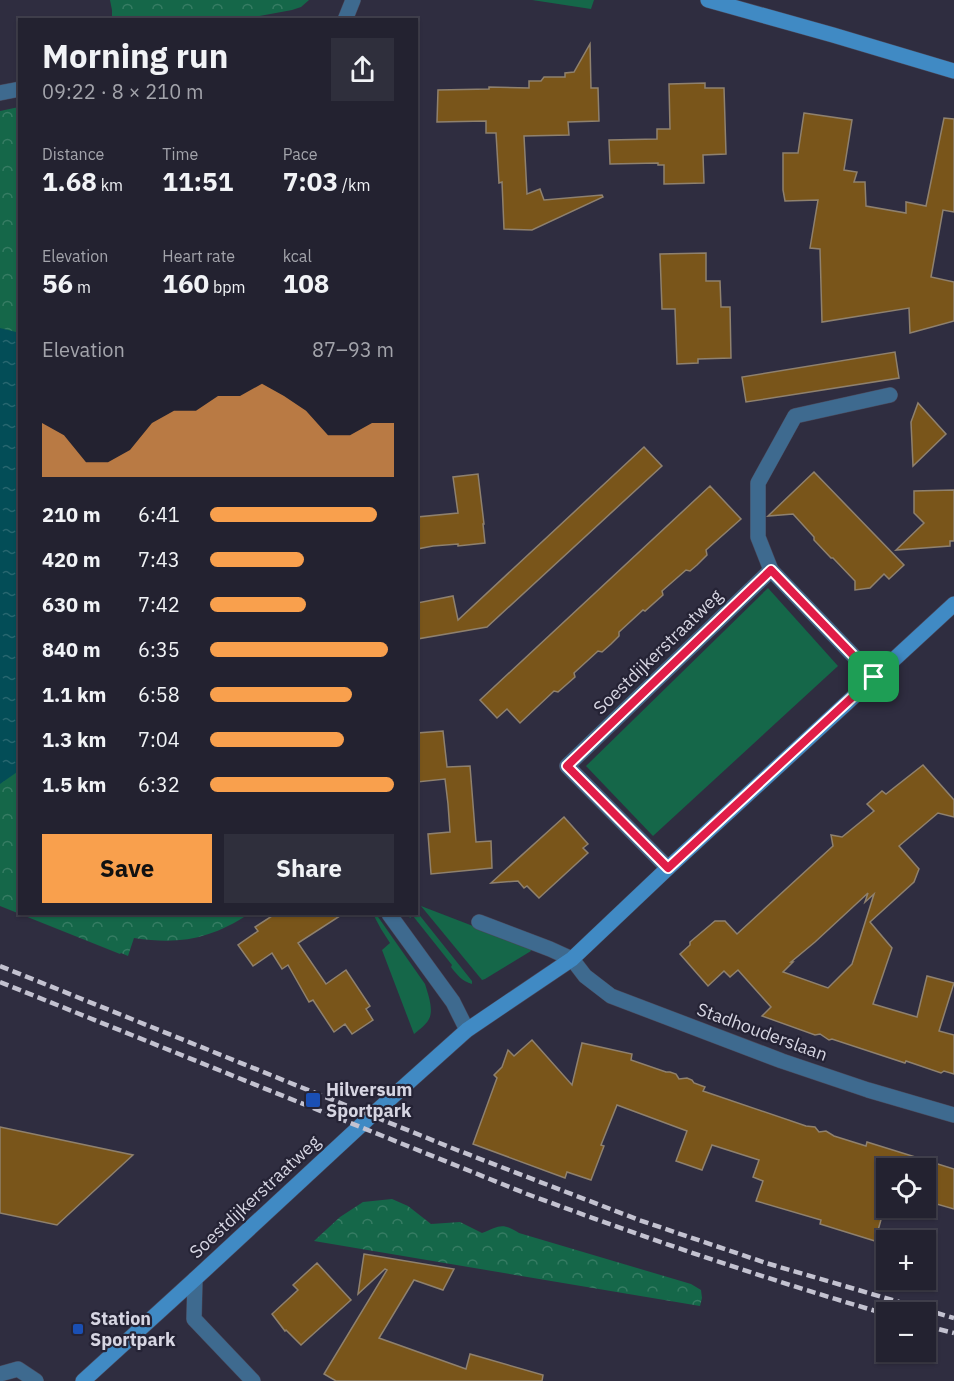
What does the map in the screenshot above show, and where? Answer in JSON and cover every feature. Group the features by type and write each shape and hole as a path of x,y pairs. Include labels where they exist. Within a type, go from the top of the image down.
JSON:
{"main road":[{"path":"708,0 954,71"},
{"name":"Soestdijkerstraatweg","path":"83,1381 467,1030 572,959 954,604"}],"street":[{"path":"346,18 353,0"},
{"path":"0,93 18,89"},
{"path":"874,677 771,570 758,537 758,483 795,416 890,395"},
{"name":"Soestdijkerstraatweg","path":"668,868 567,766 771,570"},
{"path":"390,915 453,1002 467,1030"},
{"path":"479,922 572,959"},
{"name":"Stadhouderslaan","path":"572,959 585,976 611,996 782,1061 868,1090 954,1115"},
{"path":"195,1279 194,1319 253,1381"},
{"path":"0,1374 18,1369 36,1381"}],"green space":[{"path":"110,0 309,0 301,7 292,10 248,18 112,18"},
{"path":"532,0 594,0 591,9"},
{"path":"18,107 18,913 0,906 0,111"},
{"path":"768,588 838,666 653,836 586,766"},
{"path":"421,906 530,948 531,951 482,980"},
{"path":"418,913 472,981 472,984 458,975 413,916 410,918 408,915"},
{"path":"22,915 247,915 221,929 194,938 166,941 134,938 128,956"},
{"path":"374,915 377,915 425,984 431,1011 429,1019 414,1034 382,950 390,943"},
{"path":"392,1199 408,1206 431,1224 460,1222 482,1233 504,1226 519,1233 691,1284 701,1290 700,1306 314,1241 340,1217 363,1202"}],"water":[{"path":"0,328 18,332 18,771 0,784"}],"building":[{"path":"590,44 591,88 598,88 599,121 568,122 569,135 524,136 527,194 540,189 544,200 602,195 603,197 532,230 504,229 502,182 499,183 496,133 486,133 486,121 437,122 438,90 489,89 489,87 529,88 529,81 541,81 544,77 565,77 565,73 574,72"},
{"path":"705,83 705,88 724,88 726,154 703,155 704,183 664,184 664,165 658,165 658,163 610,164 609,140 657,139 657,129 670,129 669,84"},
{"path":"804,113 852,120 844,170 857,172 854,182 865,182 866,206 906,213 906,202 926,206 944,118 954,119 954,212 943,210 931,277 954,282 954,321 910,333 909,308 822,322 820,249 810,248 818,200 785,201 783,190 783,153 798,153"},
{"path":"706,253 706,281 720,281 721,307 730,307 731,358 698,359 698,363 677,364 675,309 662,309 660,254"},
{"path":"895,352 899,378 746,402 742,377"},
{"path":"918,403 946,434 913,466 911,422"},
{"path":"644,447 662,466 487,627 418,639 418,603 453,596 458,620"},
{"path":"814,472 904,565 889,579 884,574 870,588 855,590 855,581 814,540 814,537 793,514 768,516"},
{"path":"478,474 485,543 418,549 418,517 458,513 453,477"},
{"path":"710,486 741,519 706,550 707,555 697,565 690,571 686,570 662,591 663,595 619,632 619,636 611,644 602,652 598,651 574,673 575,677 558,692 554,691 520,723 507,709 497,718 480,700"},
{"path":"954,490 954,541 950,541 950,546 896,550 924,523 914,513 914,491"},
{"path":"443,731 447,767 470,766 476,842 491,841 492,868 431,874 428,834 450,832 448,804 445,779 418,782 418,733"},
{"path":"923,765 954,800 954,817 938,813 899,846 919,869 914,882 870,922 892,948 873,1004 917,1017 927,976 954,983 939,1031 954,1035 954,1074 944,1071 941,1073 906,1061 905,1063 832,1039 829,1040 820,1034 815,1035 762,1016 771,1007 738,970 730,977 724,971 708,986 680,954 690,945 690,942 715,921 725,921 737,934 833,846 831,835 842,837 874,811 867,804 882,791 886,794","holes":["868,893 865,902 874,894 852,964 828,988 783,972 793,962 791,962"]},
{"path":"564,817 588,844 583,848 588,853 539,898 518,881 491,883"},
{"path":"273,915 341,915 298,943 326,984 346,970 370,1006 366,1009 373,1020 352,1034 345,1024 334,1032 313,1000 309,1002 288,965 282,969 272,953 253,966 238,945 258,931 255,927"},
{"path":"532,1040 572,1085 582,1043 632,1054 631,1060 676,1074 679,1079 692,1080 705,1087 703,1091 806,1126 815,1127 819,1132 826,1131 834,1136 866,1146 867,1142 919,1158 876,1158 876,1218 881,1218 878,1230 876,1230 875,1241 820,1224 821,1220 756,1201 763,1181 753,1177 759,1160 712,1145 702,1170 676,1161 687,1131 617,1105 601,1145 604,1146 591,1180 567,1172 565,1178 473,1144 497,1078 494,1075 502,1067 508,1050 514,1056"},
{"path":"0,1127 133,1155 57,1225 0,1213"},
{"path":"936,1163 954,1169 954,1209 936,1204"},
{"path":"364,1254 454,1269 443,1290 414,1280 379,1338 466,1369 470,1354 543,1375 542,1381 336,1381 324,1374 387,1270 385,1269 358,1294"},
{"path":"317,1263 351,1300 301,1345 285,1331 272,1314 298,1290 293,1285"}],"railway":[{"path":"0,966 457,1150 639,1220 766,1263 954,1318"},
{"path":"0,982 527,1194 706,1257 876,1311"},
{"path":"936,1328 954,1333"}],"place":[{"name":"Hilversum Sportpark","path":"313,1100"},
{"name":"Station Sportpark","path":"78,1329"}],"route":[{"path":"771,570 874,677 668,868 567,766 771,570"}]}
